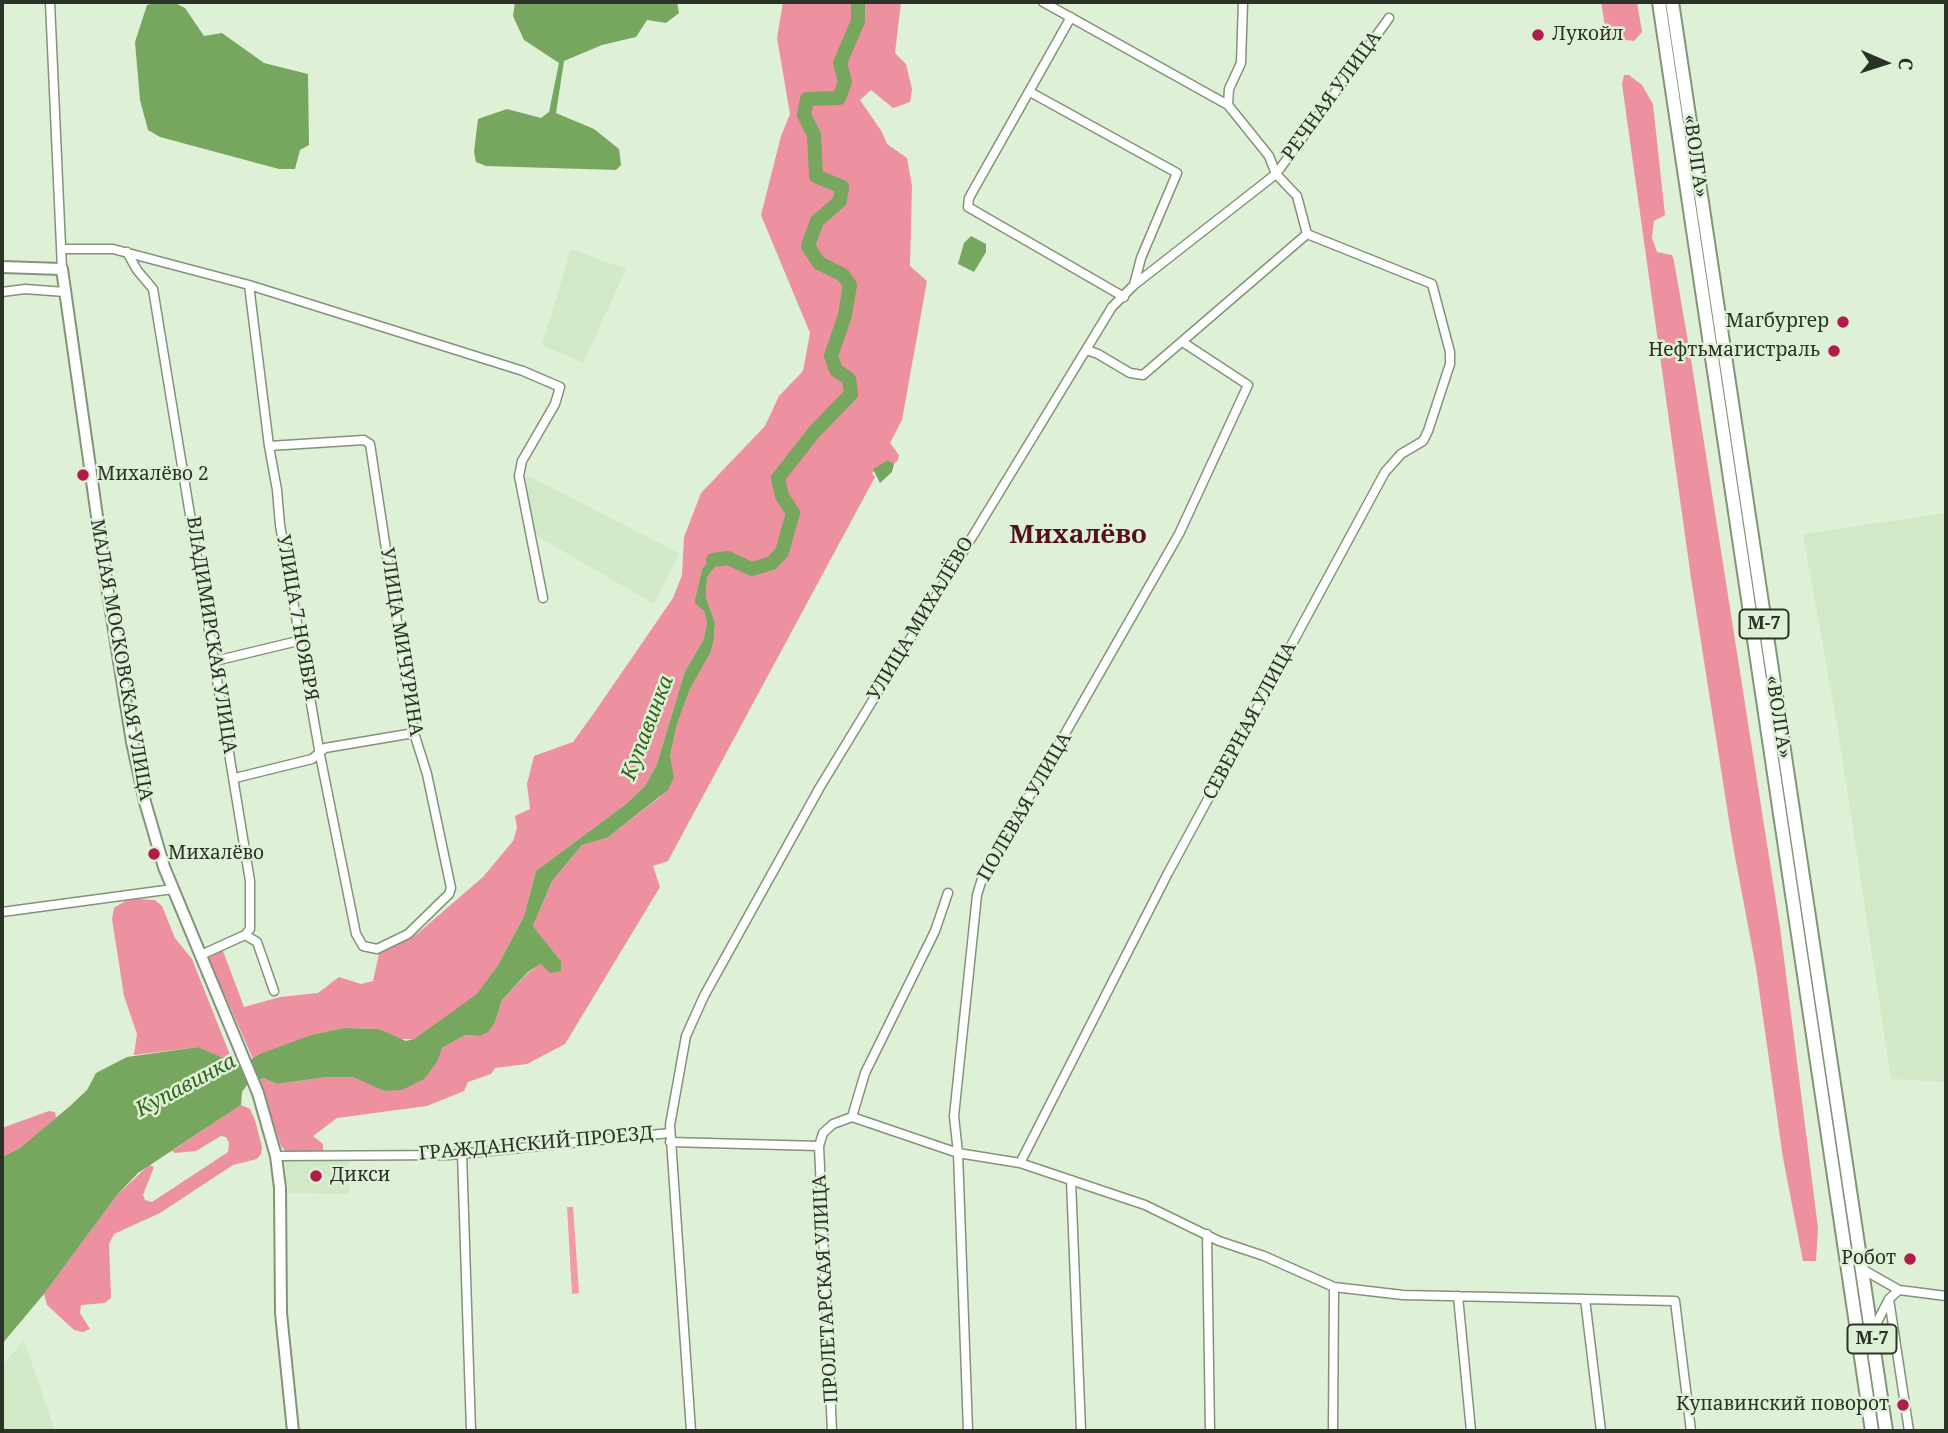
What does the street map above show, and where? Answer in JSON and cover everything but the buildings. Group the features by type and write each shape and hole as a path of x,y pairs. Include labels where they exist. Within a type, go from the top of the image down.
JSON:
{"highway":[{"name":"«ВОЛГА»","path":"1659,2 1872,1431"},
{"name":"«ВОЛГА»","path":"1672,2 1886,1431"}],"main road":[{"path":"2,267 62,269"},
{"name":"МАЛАЯ МОСКОВСКАЯ УЛИЦА","path":"62,269 132,742 150,823 173,889 258,1093 276,1156 280,1188 281,1313 293,1431"}],"street":[{"path":"50,2 62,269"},
{"path":"1043,2 1228,105 1269,156 1276,174 1297,196 1307,234 1143,375 1130,373 1087,350"},
{"path":"1228,105 1229,89 1241,63 1243,2"},
{"path":"1071,17 969,198 968,206 1124,297"},
{"name":"РЕЧНАЯ УЛИЦА","path":"1276,174 1389,18"},
{"path":"1030,92 1177,173 1141,258 1134,285"},
{"name":"УЛИЦА МИХАЛЁВО","path":"691,1431 670,1138 686,1036 704,996 820,787 1112,307 1134,285 1276,174"},
{"name":"СЕВЕРНАЯ УЛИЦА","path":"1020,1163 1168,873 1385,472 1401,454 1423,441 1450,363 1450,352 1432,284 1307,234"},
{"path":"61,249 100,247 127,252 249,285 510,367 561,387 555,404 522,461 519,476 543,598"},
{"name":"ВЛАДИМИРСКАЯ УЛИЦА","path":"127,252 137,270 153,289 251,891 251,920 245,935"},
{"name":"УЛИЦА 7 НОЯБРЯ","path":"249,285 269,446 320,755 348,902 356,934 363,946"},
{"path":"2,292 25,289 65,292"},
{"name":"ПОЛЕВАЯ УЛИЦА","path":"968,1431 954,1106 976,902 982,879 1179,534 1248,385 1184,342"},
{"name":"УЛИЦА МИЧУРИНА","path":"269,446 364,440 370,443 414,733 427,774 451,888 449,894 408,934 377,949 363,946"},
{"path":"215,661 302,640"},
{"path":"234,779 320,755 326,748 414,733"},
{"path":"2,912 173,889"},
{"path":"852,1117 865,1073 930,942 948,892"},
{"path":"201,954 245,935 257,942 274,991"},
{"path":"819,1146 823,1133 833,1124 852,1117 958,1153 1020,1163 1145,1205 1334,1287 1402,1295 1675,1301 1691,1431"},
{"name":"ГРАЖДАНСКИЙ ПРОЕЗД","path":"276,1156 462,1153 670,1138 819,1146"},
{"name":"ПРОЛЕТАРСКАЯ УЛИЦА","path":"819,1146 832,1431"},
{"path":"462,1153 471,1431"},
{"path":"1071,1180 1081,1431"},
{"path":"1207,1234 1210,1431"},
{"path":"1862,1269 1899,1290 1946,1296"},
{"path":"1333,1431 1334,1287"},
{"path":"1871,1333 1889,1299 1899,1290"},
{"path":"1458,1296 1471,1431"},
{"path":"1586,1299 1601,1431"},
{"path":"1889,1299 1909,1431"}],"shaded area":[{"path":"783,2 901,2 895,53 906,64 912,89 910,102 893,108 871,90 860,100 887,144 907,158 912,186 910,266 927,281 902,420 890,443 899,455 898,460 894,464 888,460 872,473 875,477 668,861 653,866 660,887 565,1044 527,1064 495,1068 491,1074 468,1082 464,1091 427,1106 337,1118 313,1136 323,1144 323,1153 288,1154 281,1146 260,1080 264,1078 277,1084 327,1077 354,1077 384,1091 442,1048 465,1035 479,1036 495,1022 502,1000 528,973 541,964 561,961 533,926 552,881 582,845 607,838 660,797 671,769 670,758 677,724 690,689 711,652 714,639 715,623 706,597 707,577 715,567 728,562 702,569 695,599 704,611 707,623 703,641 685,671 657,764 645,786 626,804 536,871 524,916 498,965 478,994 414,1039 397,1039 379,1029 344,1028 311,1035 253,1059 207,955 223,951 244,1007 280,997 318,993 339,977 361,984 373,981 379,954 417,934 483,877 513,841 517,828 515,816 530,809 527,784 534,756 573,742 594,713 673,598 682,575 684,537 701,493 765,426 779,396 803,371 810,333 761,215 781,136 790,114 777,38"},
{"path":"1601,2 1637,2 1642,32 1634,41 1611,38 1605,27"},
{"path":"1624,75 1629,75 1642,85 1653,104 1665,215 1654,221 1652,238 1657,252 1672,255 1674,261 1690,353 1780,927 1818,1228 1816,1261 1803,1261 1783,1158 1756,968 1733,846 1691,578 1622,84"},
{"path":"571,249 626,269 583,363 542,345"},
{"path":"526,475 679,553 654,604 535,535 527,500"},
{"path":"1946,513 1946,1082 1891,1079 1838,730 1803,534"},
{"path":"155,900 162,906 175,938 192,959 234,1065 198,1047 134,1055 137,1034 124,996 112,919 114,908 125,901"},
{"path":"241,1105 250,1109 255,1120 262,1147 261,1154 257,1159 233,1165 160,1213 114,1234 109,1244 111,1298 105,1303 81,1305 80,1313 90,1329 83,1332 74,1330 47,1305 44,1294 117,1195 149,1165 154,1167 143,1195 145,1200 152,1202 228,1152 229,1143 226,1137 221,1136 196,1151 172,1151"},
{"path":"49,1111 55,1112 56,1118 20,1148 2,1157 2,1128"},
{"path":"285,1160 349,1161 349,1194 288,1193"},
{"path":"567,1207 573,1207 579,1293 572,1294"},
{"path":"24,1340 55,1431 2,1431 2,1366"}],"water":[{"path":"173,2 185,8 204,36 222,33 264,63 308,74 309,145 300,150 295,169 279,169 160,137 148,130 140,100 135,42 147,5"},
{"path":"515,2 677,2 679,13 666,23 647,20 636,37 602,45 564,61 556,113 594,129 619,149 621,165 616,170 486,166 476,162 474,152 478,119 507,109 541,118 549,112 559,63 524,40 513,16"},
{"path":"971,236 986,244 986,252 974,272 958,264 964,243"},
{"path":"888,460 894,464 892,472 880,483 873,469"},
{"path":"718,552 726,552 731,559 715,567 707,577 706,597 715,623 714,639 711,652 690,689 677,724 670,757 674,777 668,790 607,838 582,845 552,881 533,926 561,961 561,971 550,973 541,964 528,972 502,1000 495,1022 488,1032 479,1036 465,1035 442,1048 437,1062 424,1079 402,1090 384,1091 353,1077 327,1077 277,1084 264,1078 247,1085 242,1092 241,1105 138,1173 117,1195 44,1294 2,1344 2,1157 20,1148 70,1106 87,1090 96,1073 127,1057 198,1047 241,1066 260,1054 311,1035 344,1028 379,1029 406,1041 414,1039 477,994 498,965 524,916 536,871 626,804 645,786 657,764 685,671 703,641 707,623 704,611 695,603 702,569"}],"waterway":[{"name":"Купавинка","path":"713,560 728,558 752,569 772,563 782,552 793,513 782,496 778,478 815,431 851,394 849,379 836,370 831,356 845,315 850,285 843,275 819,263 808,246 817,221 840,201 842,187 816,176 814,135 804,115 807,99 839,98 845,82 840,63 858,21 858,2"}],"place":[{"name":"Лукойл","path":"1538,35"},
{"name":"Магбургер","path":"1843,322"},
{"name":"Нефтьмагистраль","path":"1834,351"},
{"name":"Михалёво 2","path":"83,475"},
{"name":"Михалёво","path":"154,854"},
{"name":"Дикси","path":"316,1176"},
{"name":"Робот","path":"1910,1259"},
{"name":"Купавинский поворот","path":"1903,1405"}],"district":[{"name":"Михалёво","path":"1078,536"}]}
